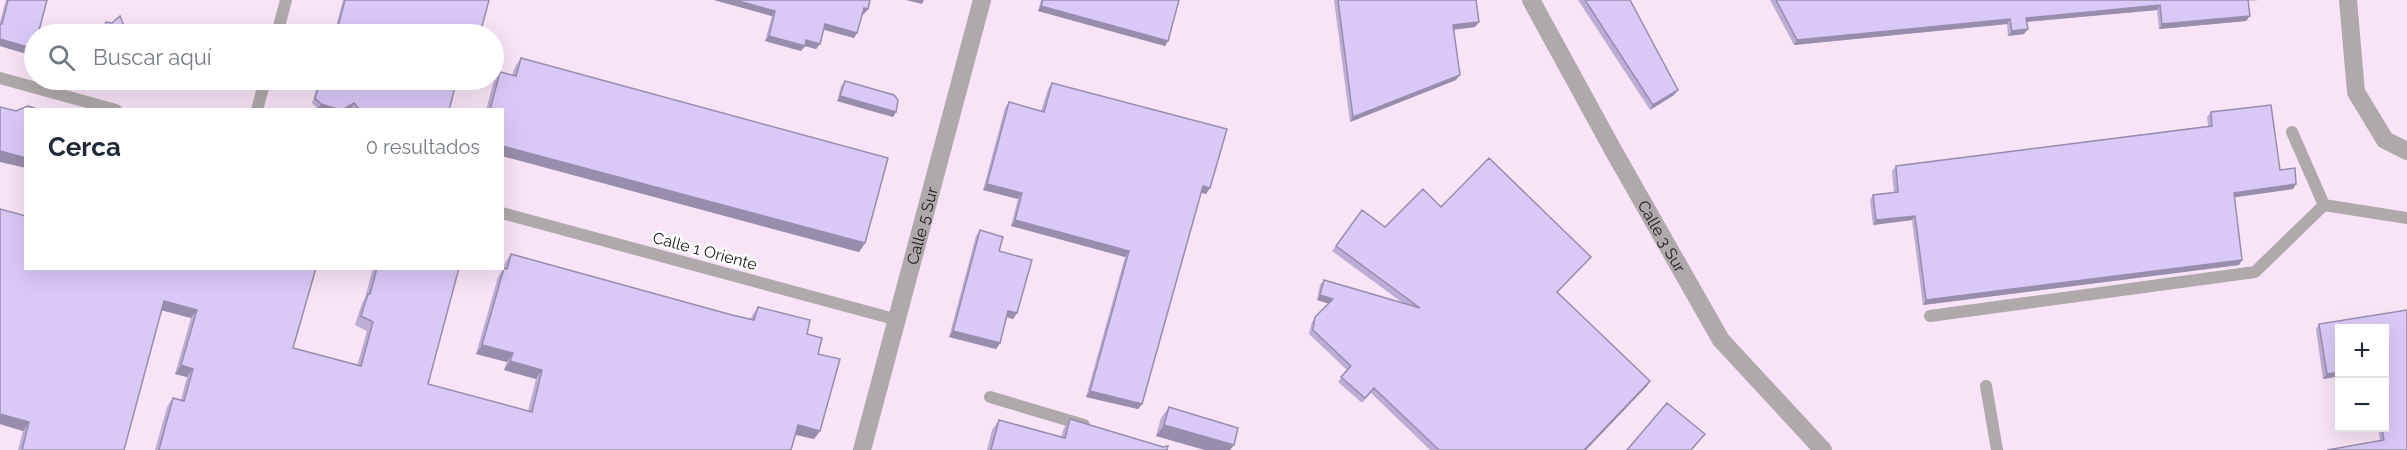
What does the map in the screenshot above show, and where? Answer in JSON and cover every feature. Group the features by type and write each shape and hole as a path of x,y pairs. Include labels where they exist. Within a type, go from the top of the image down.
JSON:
{"street":[{"name":"Calle 5 Sur","path":"862,450 982,0"},
{"name":"Calle 3 Sur","path":"1530,0 1721,340 1823,450"},
{"path":"2348,0 2356,92 2385,140 2407,151"}],"lane":[{"path":"280,24 286,0"},
{"path":"0,78 24,85"},
{"path":"44,90 109,108"},
{"path":"258,108 262,90"},
{"path":"2292,132 2324,205"},
{"path":"2324,205 2407,218"},
{"path":"1930,316 2255,272 2324,205"},
{"name":"Calle 1 Oriente","path":"504,214 898,320"},
{"path":"1986,386 1997,450"},
{"path":"990,397 1092,428"}],"shaded area":[{"path":"0,0 2407,0 2407,450 0,450"}],"building":[{"path":"8,0 47,0 41,24 24,24 24,46 0,39 0,24 2,24"},
{"path":"345,0 489,0 483,24 339,24"},
{"path":"735,0 870,0 868,9 864,8 857,33 825,24 820,44 806,40 805,46 769,36 775,11"},
{"path":"1043,0 1179,0 1168,41 1041,6"},
{"path":"1338,0 1476,0 1479,22 1453,25 1460,75 1353,117"},
{"path":"1585,0 1630,0 1678,90 1653,105"},
{"path":"1776,0 2248,0 2250,16 2162,24 2160,5 2026,18 2028,29 2012,31 2010,19 1797,40"},
{"path":"120,16 123,24 106,24 106,22 112,23"},
{"path":"521,58 888,158 865,243 504,147 504,108 491,108 495,90 504,90 504,73 516,76"},
{"path":"845,81 894,95 898,100 896,112 840,96"},
{"path":"1052,83 1227,129 1210,188 1203,186 1142,404 1090,391 1129,251 1015,220 1022,193 987,184 1009,102 1044,112"},
{"path":"318,90 454,90 450,108 358,108 354,103 345,108 334,108 321,104 315,98"},
{"path":"2271,105 2280,170 2295,168 2296,184 2234,193 2242,260 1926,300 1915,216 1876,220 1873,195 1898,192 1896,166 2212,126 2211,112"},
{"path":"28,106 34,108 24,108 24,157 0,151 0,107 16,111"},
{"path":"1489,158 1591,257 1557,292 1650,381 1584,450 1439,450 1374,388 1365,398 1341,377 1351,366 1313,330 1315,317 1333,299 1320,295 1324,280 1420,308 1336,246 1362,210 1385,227 1423,189 1441,207"},
{"path":"0,209 24,215 24,270 315,270 293,348 361,366 373,322 361,316 376,270 458,270 428,384 532,412 542,370 510,361 513,353 482,345 504,268 507,269 511,254 754,320 758,307 810,320 807,334 822,338 818,354 840,359 820,431 798,425 791,450 159,450 173,398 184,401 193,369 181,365 197,310 164,301 124,450 22,450 29,422 0,414"},
{"path":"980,230 1003,237 999,251 1032,260 1017,313 1008,311 1000,343 953,331"},
{"path":"2407,310 2407,450 2327,450 2384,440 2383,432 2389,432 2389,324 2335,324 2335,373 2327,374 2319,324"},
{"path":"1667,403 1705,434 1691,450 1627,450"},
{"path":"1169,407 1238,428 1234,445 1164,425"},
{"path":"1070,419 1163,447 1168,446 1167,450 991,450 999,420 1065,438"}]}
